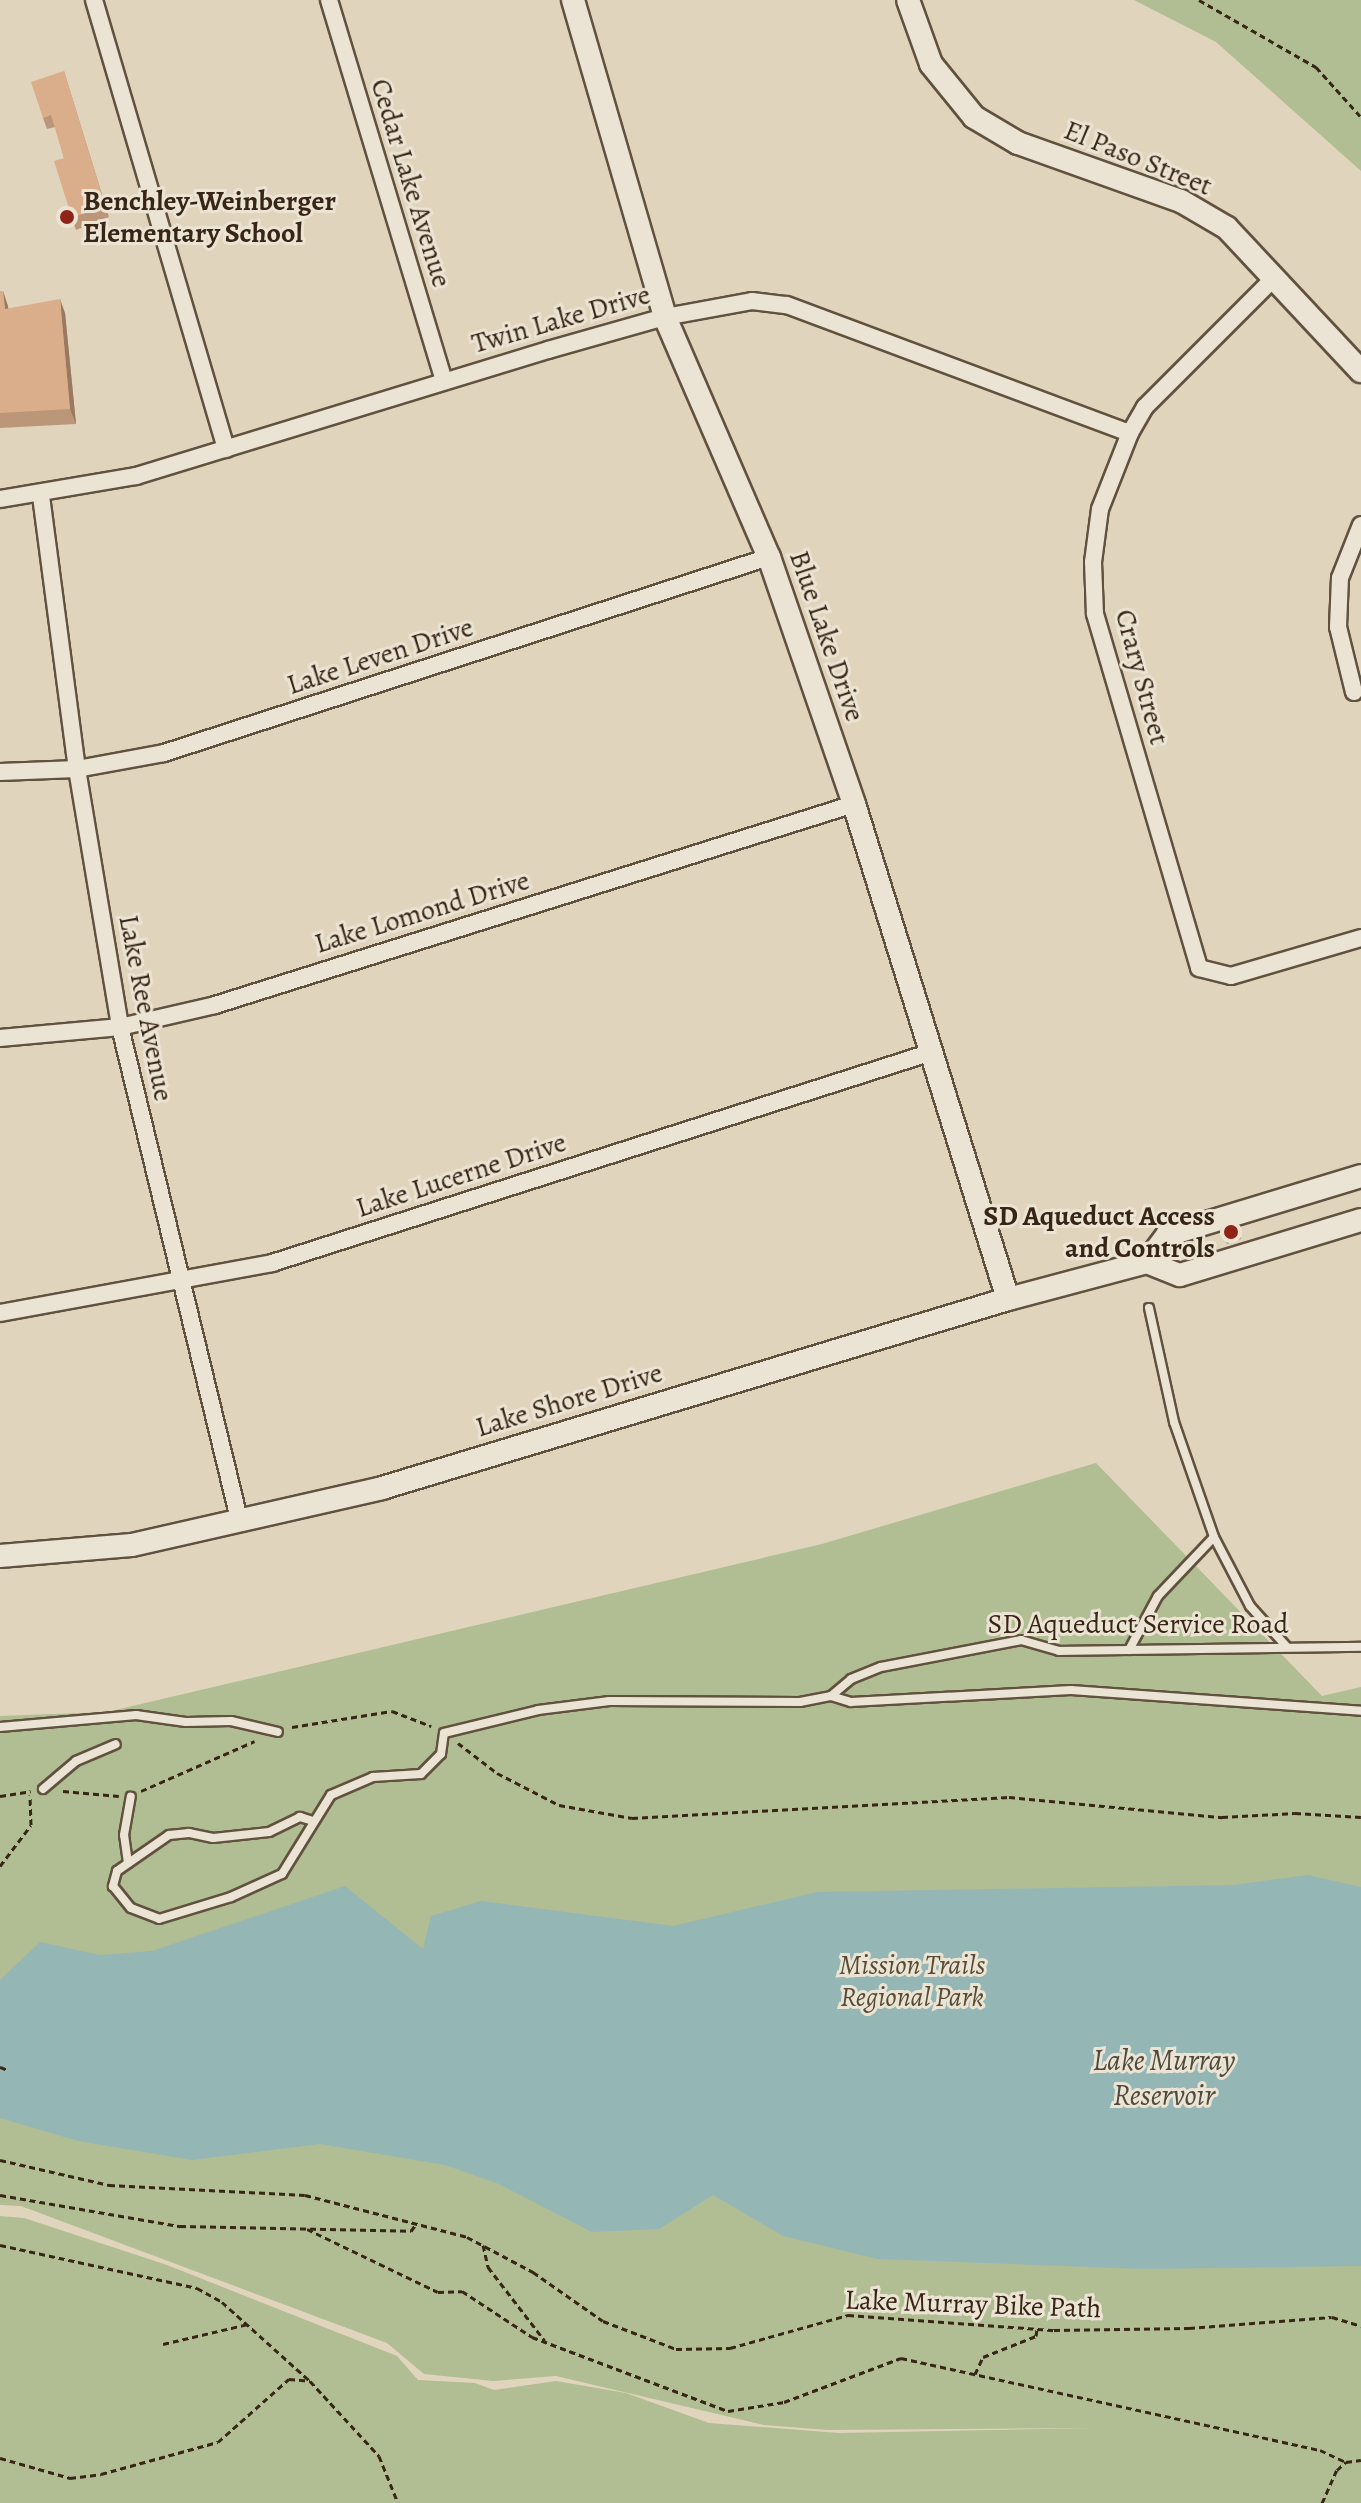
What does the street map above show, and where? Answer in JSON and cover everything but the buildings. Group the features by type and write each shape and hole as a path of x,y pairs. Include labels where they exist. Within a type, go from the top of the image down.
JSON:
{"street":[{"path":"94,0 226,449"},
{"name":"Cedar Lake Avenue","path":"329,0 444,380"},
{"name":"Blue Lake Drive","path":"573,0 665,317 769,557 854,804 1008,1299"},
{"name":"El Paso Street","path":"908,0 931,64 974,117 1018,143 1181,201 1227,228 1361,371"},
{"name":"Crary Street","path":"1275,277 1145,407 1130,433 1107,483 1095,535 1098,627 1177,887 1191,953 1199,968 1231,976 1361,938"},
{"name":"Twin Lake Drive","path":"0,499 41,496 136,476 444,380 665,317 752,301 787,305 1130,433"},
{"name":"Lake Ree Avenue","path":"41,496 77,769 120,1027 240,1523"},
{"path":"1354,692 1338,627 1340,590 1361,525"},
{"name":"Lake Leven Drive","path":"0,772 77,769 164,753 769,557"},
{"name":"Lake Lomond Drive","path":"0,1038 120,1027 215,1005 854,804"},
{"name":"Lake Lucerne Drive","path":"0,1313 272,1263 929,1053"},
{"path":"1361,1176 1167,1235 1147,1262 1180,1275 1361,1220"},
{"name":"Lake Shore Drive","path":"0,1556 132,1545 240,1523 382,1488 1008,1299 1147,1262"}],"lane":[{"path":"1149,1308 1174,1422 1214,1537 1250,1606 1287,1647"},
{"path":"1129,1650 1158,1596 1214,1537"},
{"name":"SD Aqueduct Service Road","path":"831,1696 851,1679 881,1667 980,1644 1021,1640 1059,1651 1361,1647"},
{"name":"SD Aqueduct Service Road","path":"444,1733 538,1710 609,1701 800,1702 831,1696 851,1702 1071,1690 1361,1711"},
{"path":"0,1727 136,1715 186,1722 231,1721 278,1732"},
{"path":"313,1821 300,1817 269,1832 213,1838 169,1835 117,1871 113,1886 131,1908 159,1919 179,1915 282,1874 331,1795 373,1777 421,1774 441,1754 444,1733"},
{"path":"43,1789 76,1761 116,1744"},
{"path":"128,1863 124,1835 131,1797"}],"path":[{"path":"1199,0 1316,67 1361,117"},
{"path":"0,1796 43,1789 131,1797 168,1775 305,1722 392,1711 444,1733 497,1773 559,1805 632,1818 1009,1797 1222,1817 1295,1813 1361,1817"},
{"path":"0,1866 31,1825 29,1791"},
{"path":"0,2067 8,2070"},
{"name":"Lake Murray Bike Path","path":"0,2160 109,2185 305,2195 416,2224 483,2245 533,2272 603,2321 676,2349 730,2348 848,2315 1037,2329 1189,2328 1332,2317 1361,2326"},
{"path":"0,2195 180,2226 411,2231 416,2224"},
{"path":"307,2229 438,2292 462,2291 546,2342 728,2411 784,2402 901,2358 1320,2450 1346,2462 1361,2460"},
{"path":"0,2245 197,2288 248,2324 310,2381 379,2456 398,2503"},
{"path":"483,2245 488,2267 546,2342"},
{"path":"163,2344 248,2324"},
{"path":"975,2374 983,2357 1036,2336 1037,2329"},
{"path":"0,2458 70,2478 101,2474 218,2442 289,2379 310,2381"},
{"path":"1322,2503 1346,2462"}],"green space":[{"path":"1134,0 1361,0 1361,171 1216,42"},
{"name":"Mission Trails Regional Park","path":"1096,1463 1322,1696 1361,1687 1361,2503 0,2503 0,2216 24,2218 167,2265 397,2356 418,2380 475,2383 494,2390 556,2381 626,2393 709,2423 839,2433 1095,2428 828,2430 764,2425 556,2376 493,2381 424,2374 387,2343 21,2206 0,2205 0,1716 107,1712 822,1544"}],"water":[{"name":"Lake Murray Reservoir","path":"1308,1875 1361,1887 1361,2266 1144,2269 878,2259 783,2236 713,2195 659,2229 592,2232 499,2184 445,2165 320,2144 192,2160 78,2141 0,2118 0,1980 40,1942 100,1955 152,1951 345,1886 423,1949 431,1916 481,1901 673,1926 817,1892 1233,1885"}],"place":[{"name":"Benchley-Weinberger Elementary School","path":"67,217"},
{"name":"SD Aqueduct Access and Controls","path":"1231,1232"}]}
